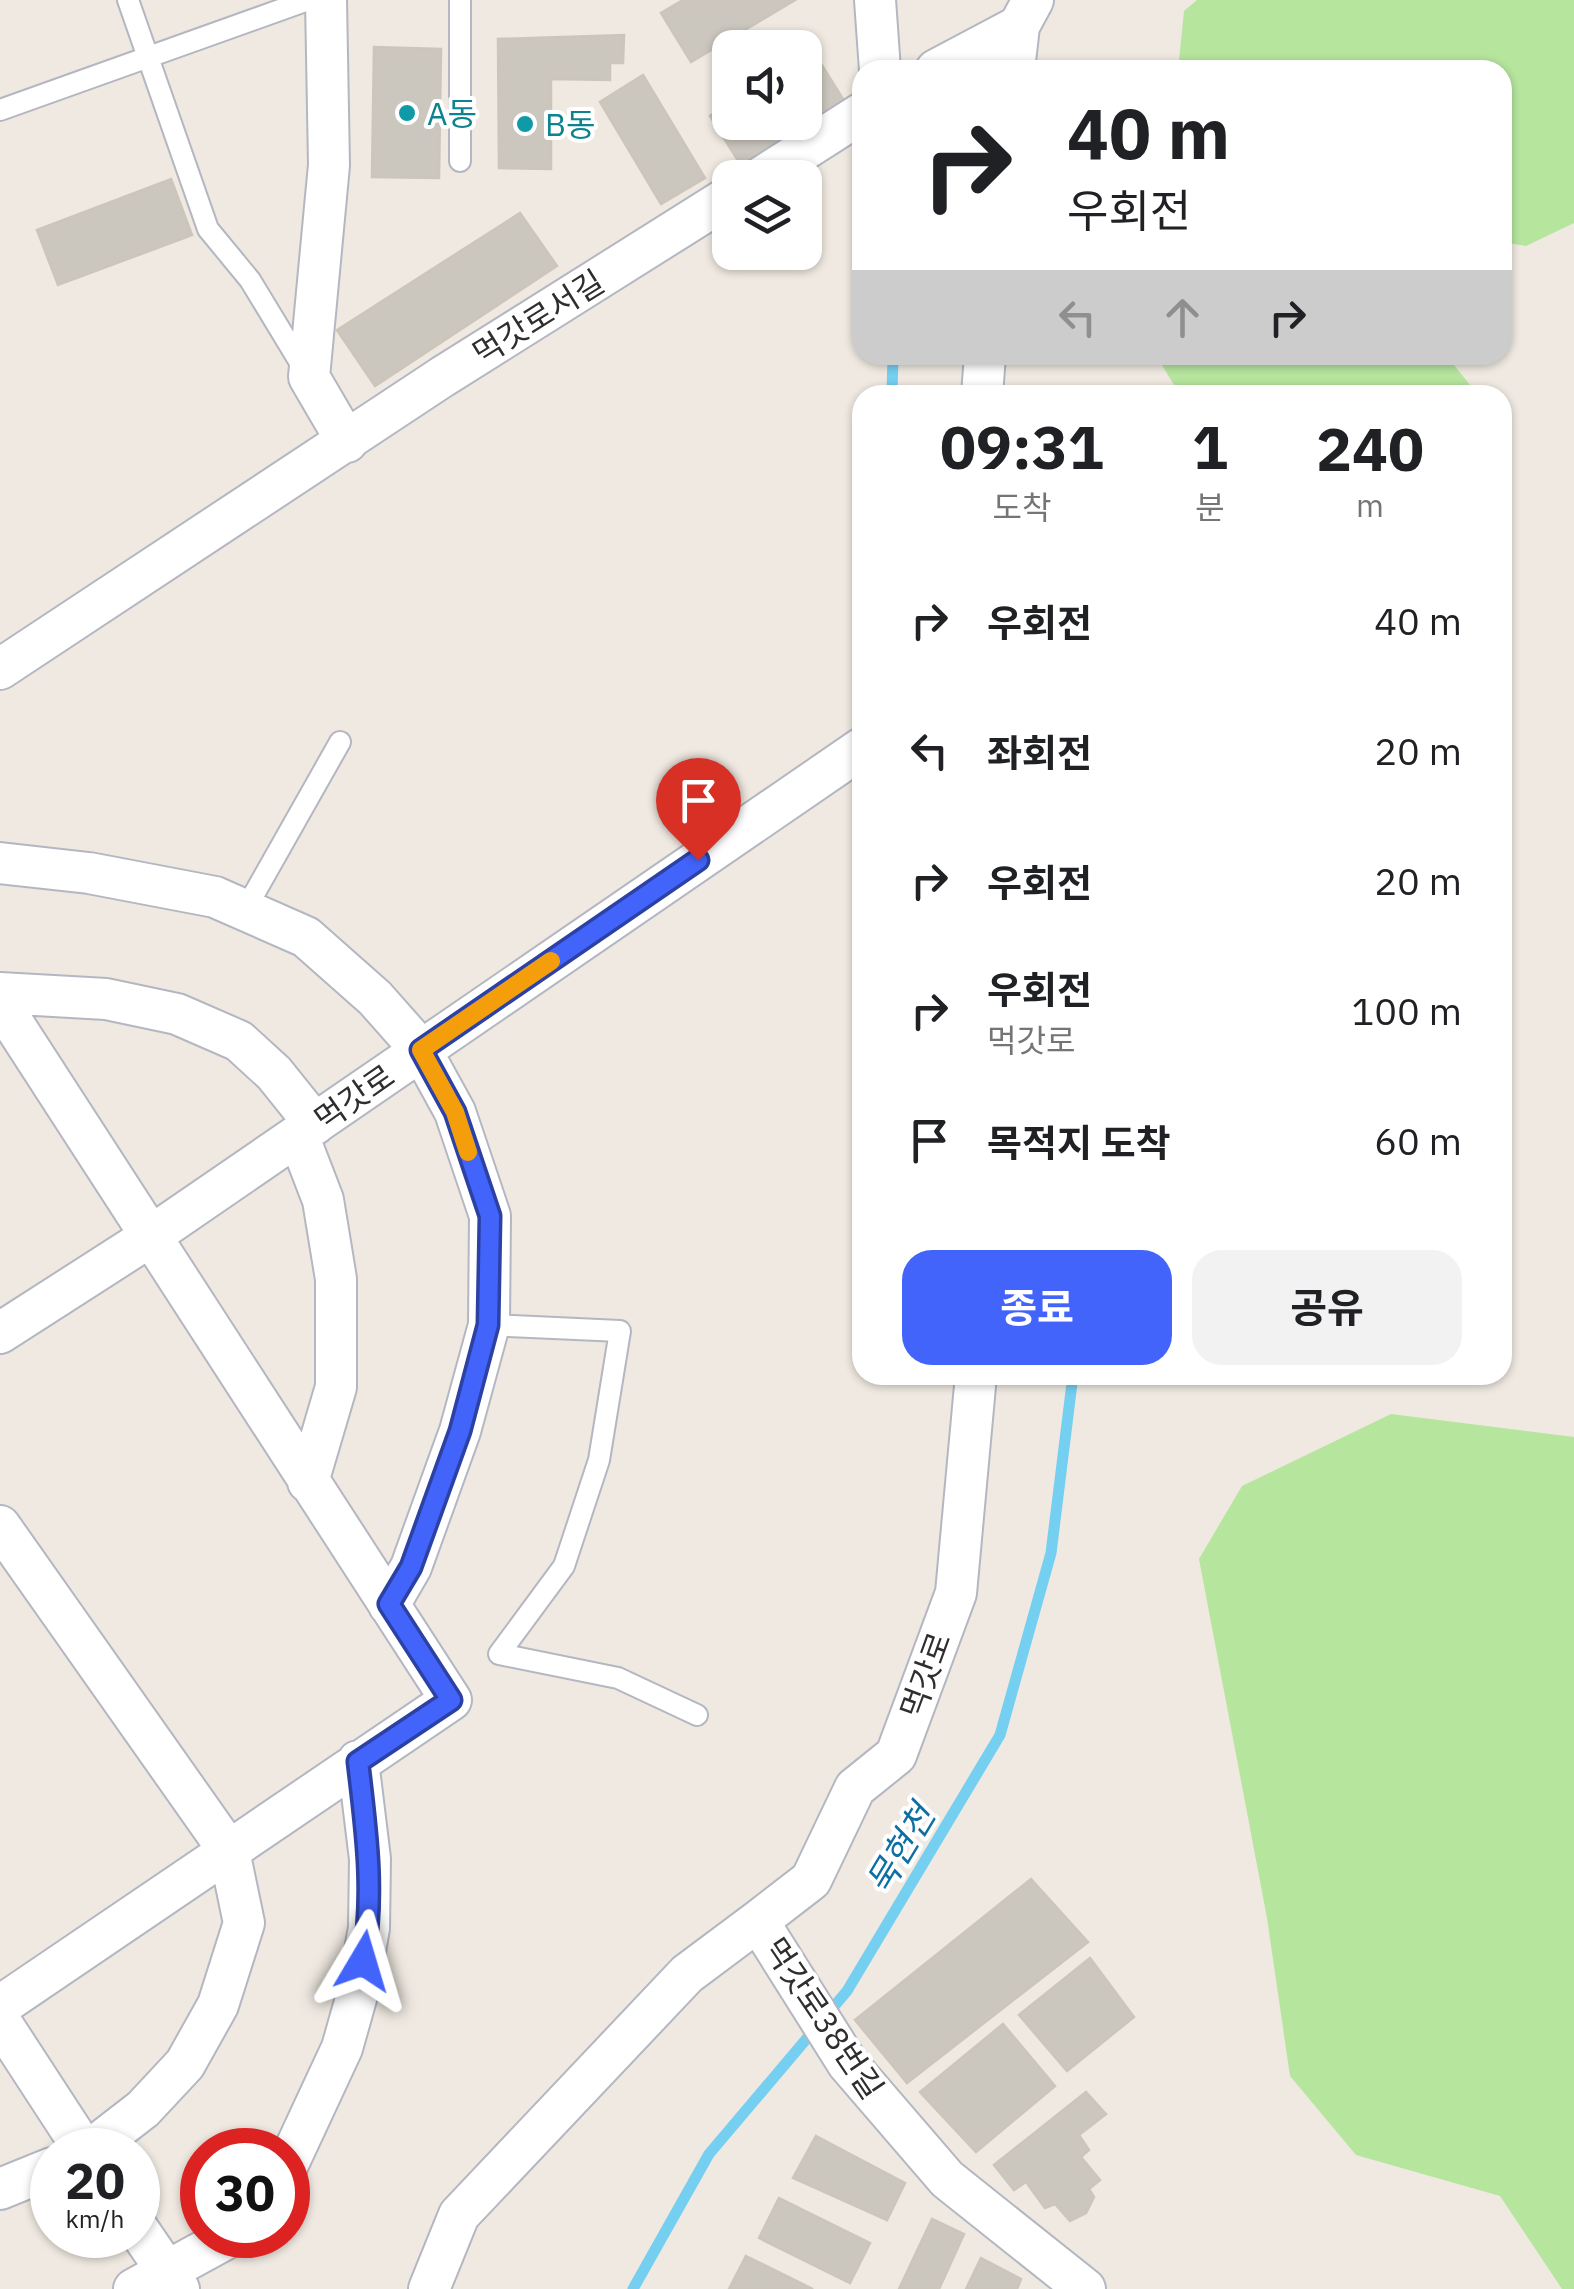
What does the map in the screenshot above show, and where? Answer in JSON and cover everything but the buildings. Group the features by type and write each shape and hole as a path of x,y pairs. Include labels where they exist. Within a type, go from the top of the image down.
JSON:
{"street":[{"path":"326,0 329,166 308,376 347,442"},
{"path":"875,0 879,60"},
{"path":"952,60 1026,13"},
{"path":"1016,60 1026,13"},
{"path":"788,160 852,119"},
{"name":"먹갓로서길","path":"0,669 459,366 712,207"},
{"name":"먹갓로","path":"0,1333 151,1236 852,755"},
{"path":"0,864 89,873 215,897 306,937 375,998 421,1050 455,1112 490,1216 488,1325 460,1431 411,1567 389,1604"},
{"path":"0,993 106,999 177,1014 239,1040 274,1073 306,1129 336,1279 336,1388 308,1482"},
{"path":"0,1003 451,1700 0,2006"},
{"name":"먹갓로","path":"758,1921 812,1880 855,1788 896,1754 956,1593 975,1385"},
{"path":"0,1526 229,1851 244,1923 218,2005 185,2064 142,2109 117,2128"},
{"path":"305,2128 342,2048 358,1995 369,1928 370,1859 358,1762"},
{"name":"먹갓로38번길","path":"429,2289 459,2215 686,1974 758,1921 848,2064 947,2179 1084,2289"},
{"path":"0,2021 72,2128"},
{"path":"0,2189 30,2177"},
{"path":"150,2258 160,2283 198,2258"}],"lane":[{"path":"128,0 208,229 250,280 308,376"},
{"path":"0,110 308,0"},
{"path":"460,0 460,161"},
{"path":"245,910 340,742"},
{"path":"488,1325 620,1331 599,1460 564,1566 499,1654 618,1678 697,1715"}],"green space":[{"path":"1197,0 1574,0 1574,223 1526,246 1512,244 1512,60 1179,60 1184,11"},
{"path":"1162,365 1454,365 1470,385 1174,385"},
{"path":"1391,1414 1574,1437 1574,2289 1562,2289 1500,2196 1356,2155 1290,2076 1267,1918 1199,1559 1242,1486"}],"waterway":[{"name":"묵현천","path":"892,385 893,365"},
{"name":"묵현천","path":"633,2289 709,2154 847,1991 1000,1735 1051,1553 1072,1385"}],"slow traffic":[{"path":"468,1152 455,1112 421,1050 551,961"}],"place":[{"name":"A동","path":"407,113"},
{"name":"B동","path":"525,124"}],"route":[{"path":"363,1961 369,1928 370,1859 358,1762 451,1700 389,1604 411,1567 460,1431 488,1325 490,1216 455,1112 421,1050 698,860"}]}
